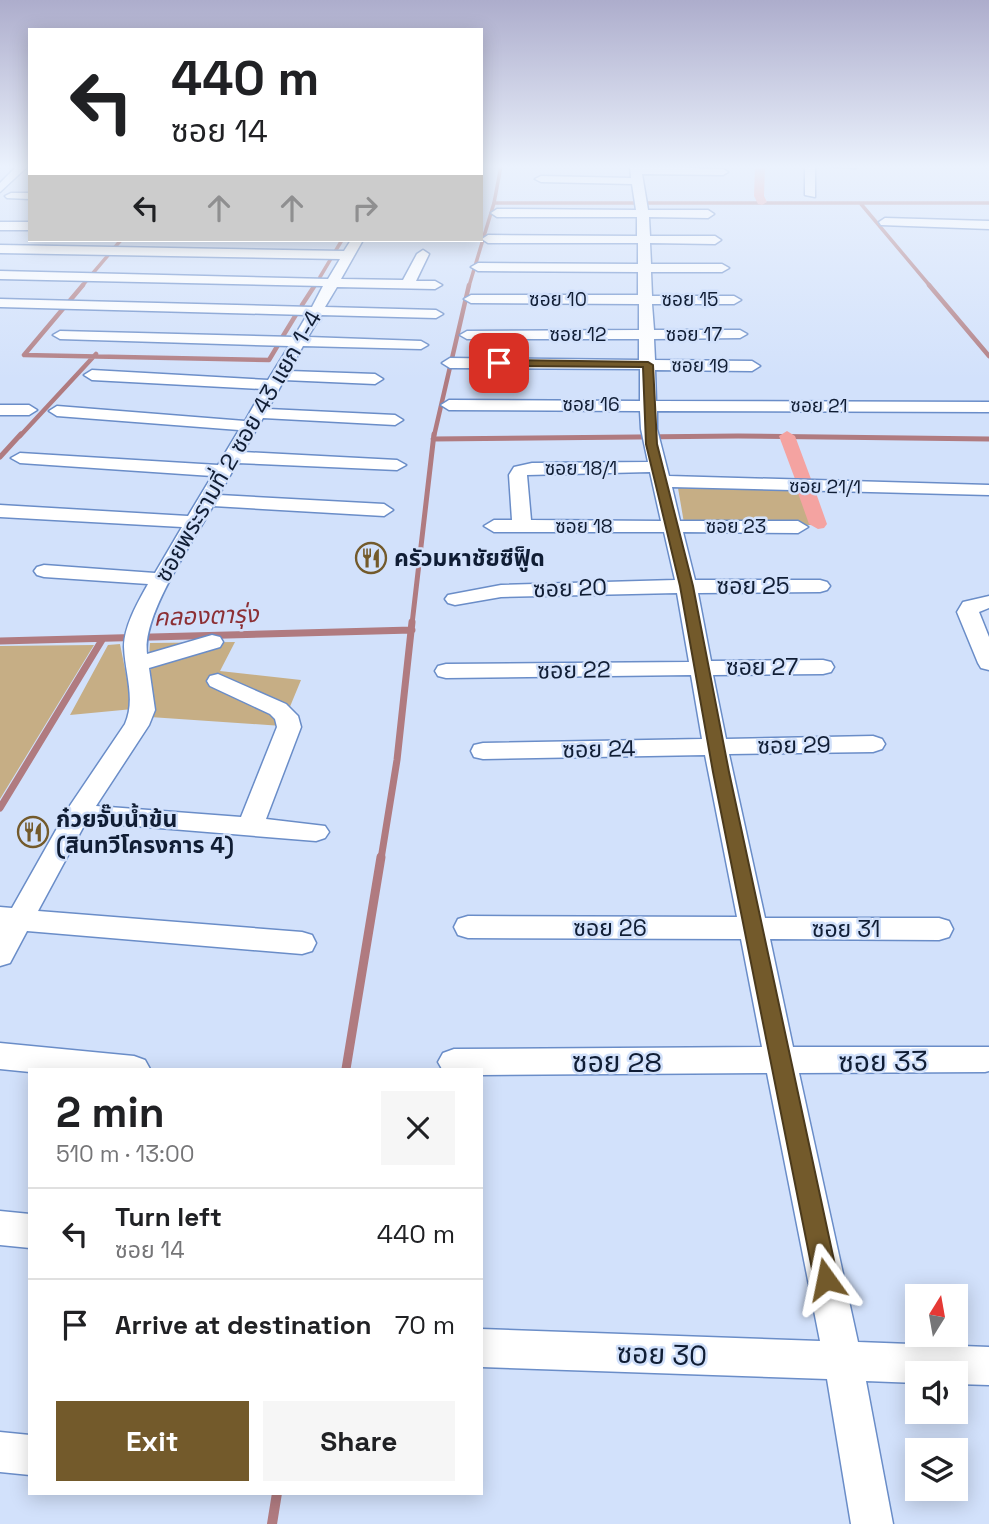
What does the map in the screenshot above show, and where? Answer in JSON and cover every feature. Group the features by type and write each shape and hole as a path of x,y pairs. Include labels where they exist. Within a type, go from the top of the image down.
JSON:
{"street":[{"path":"488,239 715,240"},
{"path":"644,240 648,404 655,455 687,586 715,746 843,1360 872,1524"},
{"name":"ซอยพระรามที่ 2 ซอย 43 แยก 1-4","path":"0,955 10,918 138,724 143,710 138,645 146,606 355,242"},
{"path":"0,249 45,245 125,251 347,255"},
{"path":"0,292 45,245"},
{"path":"202,339 250,253"},
{"path":"408,284 423,254"},
{"path":"478,267 722,268"},
{"path":"0,275 435,285"},
{"name":"ซอย 10","path":"471,299 646,299"},
{"name":"ซอย 15","path":"646,299 734,300"},
{"path":"0,303 436,314"},
{"name":"ซอย 17","path":"647,334 740,334"},
{"name":"ซอย 12","path":"467,335 647,334"},
{"path":"60,335 421,345"},
{"name":"ซอย 19","path":"450,363 752,366"},
{"path":"92,375 276,380 375,379"},
{"name":"ซอย 16","path":"449,405 648,404"},
{"name":"ซอย 21","path":"648,404 989,407"},
{"path":"0,410 29,410"},
{"path":"57,411 253,420 395,420"},
{"name":"ซอย 21/1","path":"655,455 989,490"},
{"name":"ซอย 18/1","path":"523,526 518,475 520,471 655,455"},
{"path":"20,458 227,464 397,465"},
{"path":"205,500 384,510"},
{"path":"0,510 193,522"},
{"name":"ซอย 18","path":"494,526 674,526"},
{"name":"ซอย 23","path":"674,526 798,527"},
{"path":"44,571 160,579"},
{"name":"ซอย 25","path":"687,586 820,586"},
{"name":"ซอย 20","path":"455,599 501,591 687,586"},
{"path":"989,602 970,607 968,612 989,663"},
{"path":"138,645 212,642"},
{"name":"ซอย 27","path":"702,667 823,667"},
{"name":"ซอย 22","path":"446,671 702,667"},
{"path":"218,681 278,709 286,716 289,727 250,826"},
{"name":"ซอย 29","path":"715,746 873,744"},
{"name":"ซอย 24","path":"483,751 715,746"},
{"path":"78,813 316,832"},
{"path":"10,918 302,943"},
{"name":"ซอย 26","path":"467,927 753,928"},
{"name":"ซอย 31","path":"753,928 939,929"},
{"path":"0,1056 124,1068"},
{"name":"ซอย 33","path":"780,1062 985,1059"},
{"name":"ซอย 28","path":"454,1062 780,1062"},
{"path":"0,1228 28,1231"},
{"name":"ซอย 30","path":"483,1348 989,1366"},
{"path":"0,1452 28,1455"}],"shaded area":[{"path":"678,488 801,490 812,525 684,523"},
{"path":"235,642 220,671 301,680 282,726 150,717 153,699 150,643"},
{"path":"120,644 133,709 70,715 108,645"},
{"path":"94,645 0,799 0,646"}],"waterway":[{"path":"889,237 930,286"},
{"path":"82,286 119,242"},
{"path":"320,277 341,242"},
{"path":"469,286 482,242"},
{"path":"83,285 24,355 94,356"},
{"path":"302,305 315,285"},
{"path":"434,436 469,285"},
{"path":"929,285 989,356"},
{"path":"283,336 297,313"},
{"path":"94,356 269,360 278,345"},
{"path":"20,436 94,356"},
{"path":"0,457 21,434"},
{"path":"433,439 434,434"},
{"path":"433,439 738,436 989,439"},
{"path":"787,436 803,479"},
{"path":"412,624 433,439"},
{"path":"807,493 818,524"},
{"name":"คลองตารุ่ง","path":"411,630 412,622"},
{"name":"คลองตารุ่ง","path":"0,641 411,630"},
{"path":"381,859 397,760 411,630"},
{"path":"0,808 102,640"},
{"path":"346,1068 381,857"},
{"path":"272,1524 277,1495"}],"place":[{"name":"ครัวมหาชัยซีฟู็ด","path":"371,558"},
{"name":"ก๋วยจั๊บน้ำข้น (สินทวีโครงการ 4)","path":"33,832"}],"route":[{"path":"499,363 648,365 649,429 687,586 721,772 826,1279"}]}
